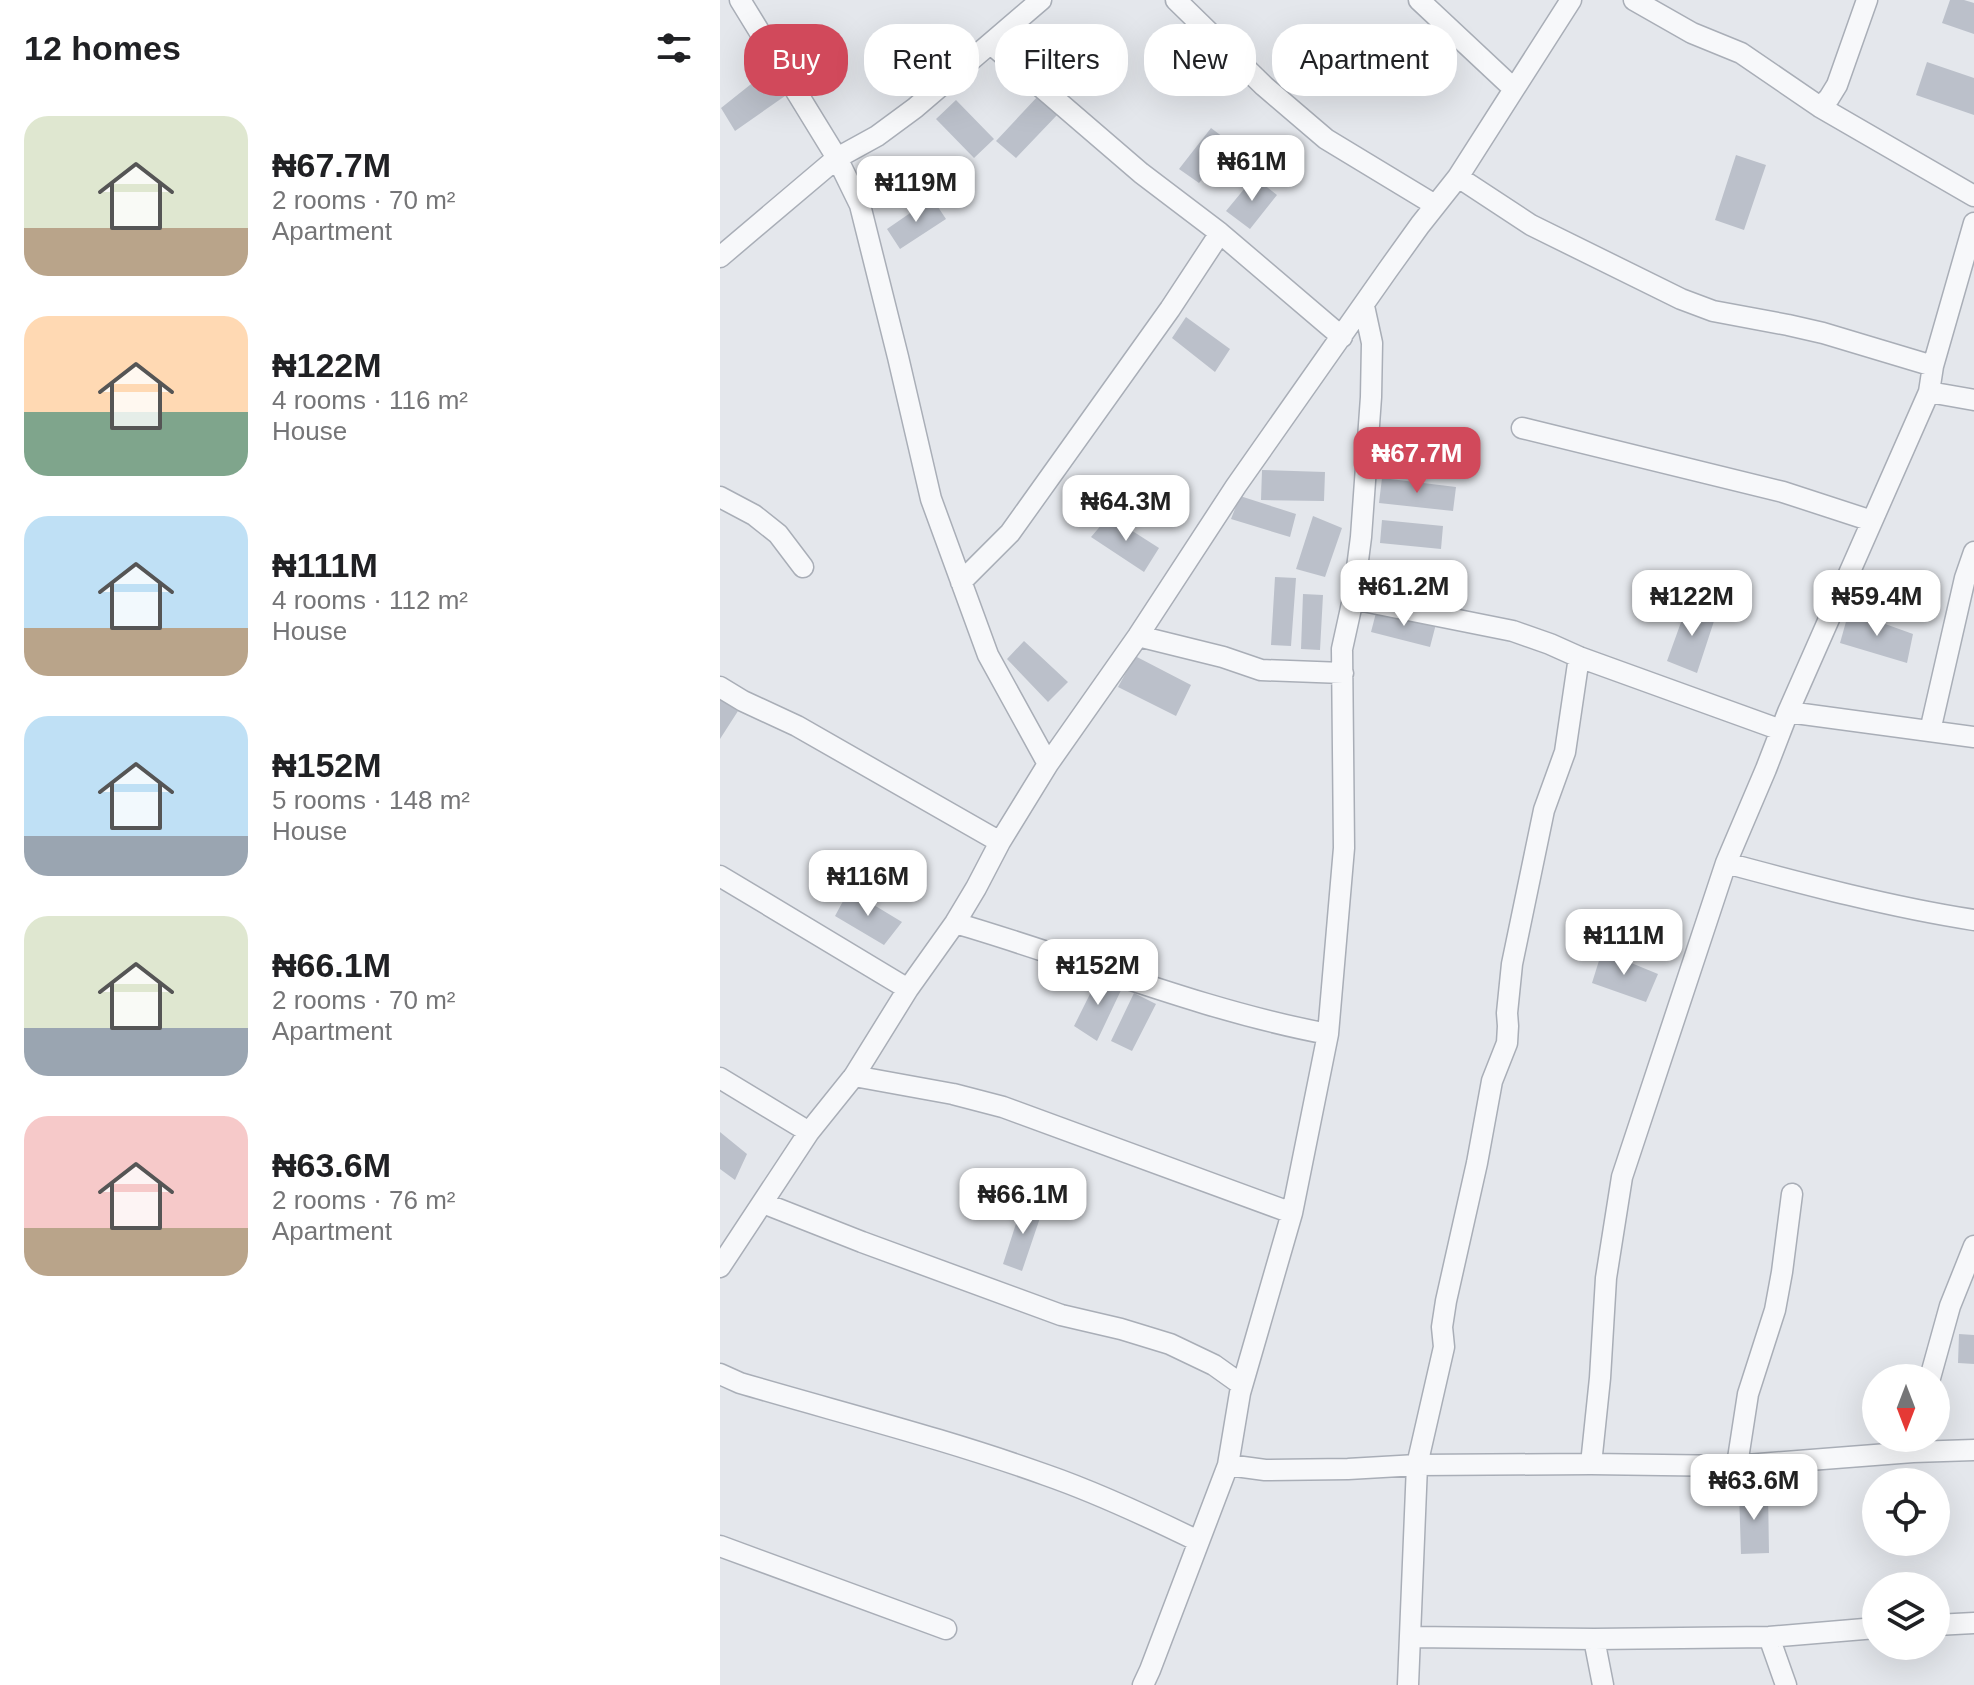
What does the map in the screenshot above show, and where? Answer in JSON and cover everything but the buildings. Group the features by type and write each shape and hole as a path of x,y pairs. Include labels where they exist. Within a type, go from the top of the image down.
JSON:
{"street":[{"path":"740,0 837,158 860,205 931,499 988,655 1048,764"},
{"path":"720,257 837,158 877,136 915,108 1041,0"},
{"path":"1176,0 1264,86 1326,139 1435,205"},
{"path":"1419,0 1513,88"},
{"path":"720,1267 809,1132 854,1076 908,989 955,923 1048,764 1138,636 1236,486 1387,271 1458,177 1571,0"},
{"path":"1634,0 1692,33 1741,53 1820,107 1974,196"},
{"path":"1820,107 1837,85 1867,0"},
{"path":"991,44 1141,173 1220,233 1342,337"},
{"path":"1458,177 1531,225 1681,299 1713,311 1823,333 1933,366"},
{"path":"1591,1464 1606,1278 1622,1177 1726,863 1929,392 1933,366 1974,223"},
{"path":"961,582 1010,533 1170,309 1220,233"},
{"path":"1143,1685 1228,1465 1242,1385 1292,1213 1328,1034 1344,848 1342,649 1353,599 1361,537 1371,397 1372,343 1364,306"},
{"path":"1929,392 1974,400"},
{"path":"1522,428 1783,492 1872,521"},
{"path":"720,497 754,515 778,534 803,567"},
{"path":"1930,731 1965,578 1974,552"},
{"path":"1353,599 1513,631 1579,657 1785,721 1974,737"},
{"path":"1138,636 1223,657 1261,670 1343,673"},
{"path":"1408,1685 1417,1465 1444,1347 1442,1327 1446,1301 1492,1081 1507,1043 1512,964 1544,810 1565,752 1579,657"},
{"path":"720,687 797,726 1000,842"},
{"path":"1726,863 1830,891 1974,920"},
{"path":"720,876 908,989"},
{"path":"955,923 1277,1024 1328,1034"},
{"path":"854,1076 953,1094 1003,1107 1292,1213"},
{"path":"720,1078 809,1132"},
{"path":"1737,1465 1748,1394 1777,1298 1792,1194"},
{"path":"763,1203 1061,1315 1170,1344 1214,1365 1242,1385"},
{"path":"1934,1364 1950,1306 1974,1246"},
{"path":"720,1374 740,1383 952,1443 1049,1476 1137,1511 1198,1541"},
{"path":"1950,1448 1974,1450"},
{"path":"1228,1465 1265,1470 1417,1465 1737,1465 1862,1451"},
{"path":"720,1546 946,1629"},
{"path":"1950,1624 1974,1623"},
{"path":"1411,1637 1769,1637 1862,1629"},
{"path":"1769,1637 1786,1685"},
{"path":"1594,1639 1603,1685"}]}
